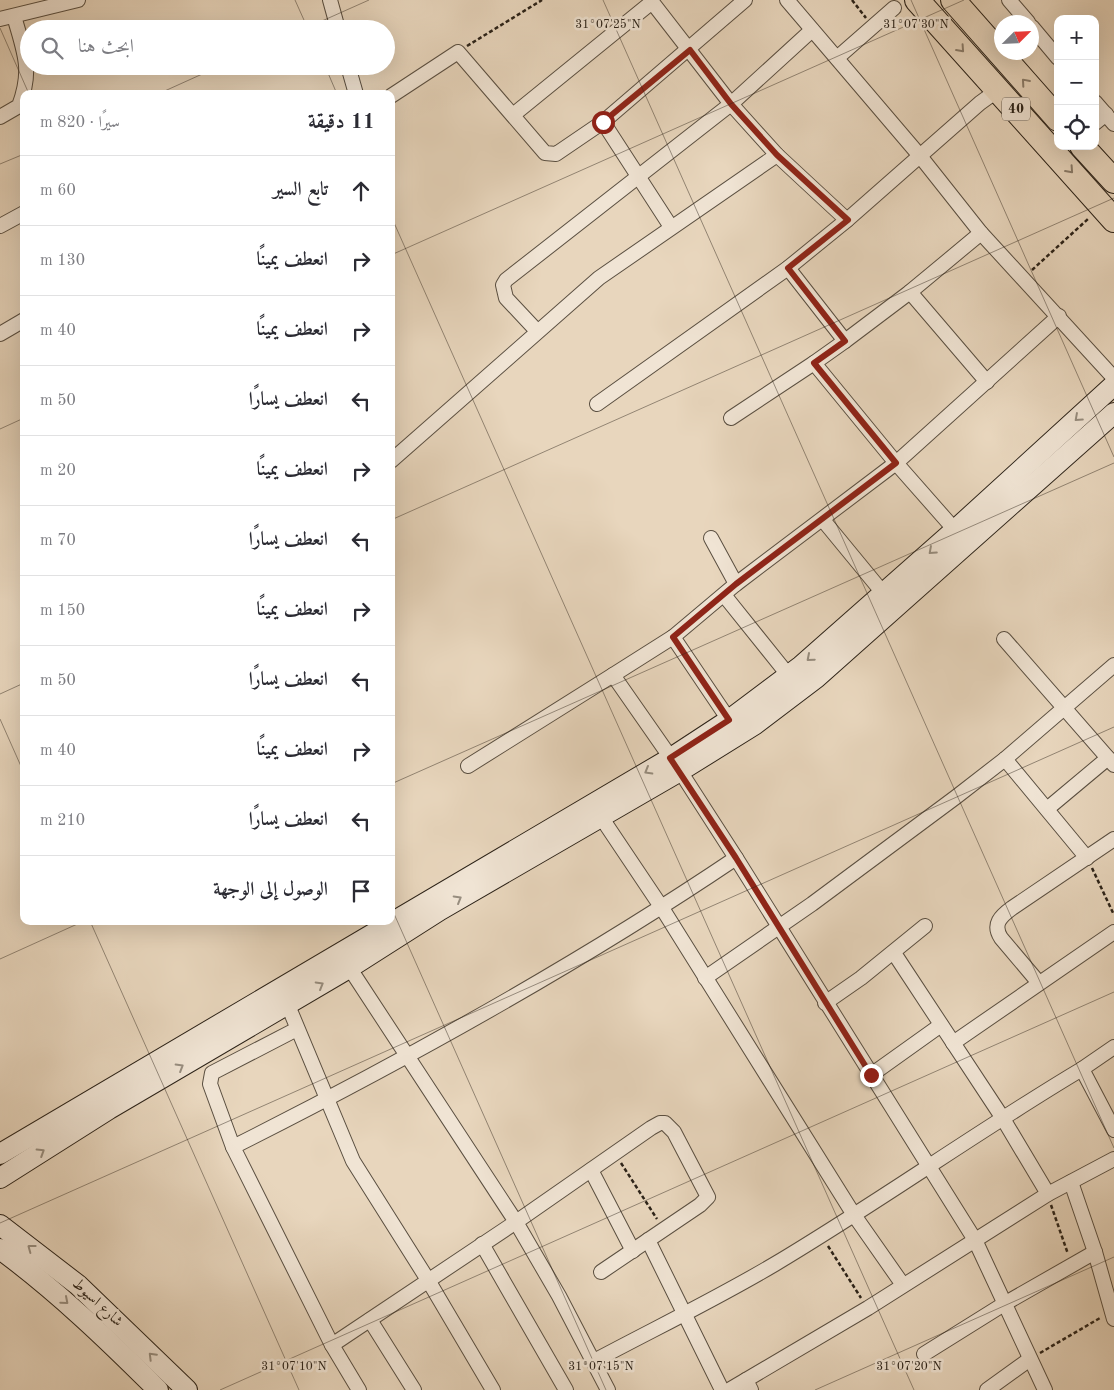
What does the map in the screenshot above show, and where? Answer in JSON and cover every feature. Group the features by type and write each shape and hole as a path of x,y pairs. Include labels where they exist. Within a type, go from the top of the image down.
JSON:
{"highway":[{"name":"40","path":"917,0 998,90 1103,217"},
{"name":"40","path":"953,0 1054,114"},
{"path":"1086,150 1114,181"}],"main road":[{"path":"0,1154 344,960 676,765 754,725 801,690 890,601 956,530 1114,385"},
{"path":"0,1178 109,1110 287,1004 344,960 440,910 601,817 676,765 729,720 890,601 1114,413"},
{"name":"شارع اسيوط","path":"0,1225 78,1285 187,1390"},
{"name":"شارع اسيوط","path":"0,1249 47,1285 158,1390"}],"street":[{"path":"0,19 78,0"},
{"path":"330,0 336,20"},
{"path":"395,93 458,52 545,153 551,155 564,149 603,122 690,50 745,0"},
{"path":"787,0 982,232 1114,378"},
{"path":"1009,0 1022,15"},
{"path":"513,115 652,1 731,104 777,155 848,220"},
{"path":"837,58 894,8"},
{"path":"14,16 20,41"},
{"path":"536,330 506,298 503,285 506,280 731,104 812,30"},
{"path":"1039,35 1054,53"},
{"path":"26,90 28,75"},
{"path":"351,75 355,90"},
{"path":"597,404 788,268 848,220 998,90"},
{"path":"1097,105 1105,120"},
{"path":"0,117 20,111"},
{"path":"603,122 671,227"},
{"path":"395,456 536,330 599,278 777,155"},
{"path":"0,226 20,215"},
{"path":"731,418 845,341 910,292 982,232"},
{"path":"788,268 845,341"},
{"path":"910,292 986,382"},
{"path":"468,766 673,637 736,584 896,463 1059,316"},
{"path":"0,334 20,322"},
{"path":"814,363 896,463 956,530"},
{"path":"823,520 890,601"},
{"path":"711,538 736,584"},
{"path":"724,595 789,676"},
{"path":"673,637 729,720"},
{"path":"1004,639 1111,761 1046,809"},
{"path":"705,978 778,927 1005,759 1063,707 1114,665"},
{"path":"612,676 676,765 736,858 975,1240 1045,1390"},
{"path":"1005,759 1087,858"},
{"path":"601,817 662,908 854,1215 903,1285"},
{"path":"1039,983 1001,938 997,929 998,922 1008,911 1114,839"},
{"path":"233,1147 408,1057 662,908 736,858"},
{"path":"825,1003 894,953 925,926"},
{"path":"953,1043 1114,932"},
{"path":"894,953 1002,1117 1048,1194"},
{"path":"344,960 516,1222 594,1361 608,1390"},
{"path":"287,1004 353,1161 428,1280 493,1390"},
{"path":"871,1075 941,1025"},
{"path":"297,1029 212,1073 210,1084 233,1147 332,1345 360,1390"},
{"path":"594,1361 773,1265 854,1215 1002,1117 1082,1069 1114,1047"},
{"path":"1082,1069 1114,1130"},
{"path":"332,1345 660,1123 670,1126 708,1196 700,1205 601,1272"},
{"path":"729,1390 748,1385 1048,1194 1114,1159"},
{"path":"591,1170 633,1251"},
{"path":"1071,1182 1095,1252 1113,1315"},
{"path":"648,1240 722,1390"},
{"path":"482,1244 566,1390"},
{"path":"924,1354 1004,1304 1095,1252"},
{"path":"370,1320 414,1390"},
{"path":"987,1390 1030,1359"}],"path":[{"path":"458,52 542,0"},
{"path":"852,0 874,26"},
{"path":"1023,278 1103,217"},
{"path":"1087,858 1114,915"},
{"path":"615,1153 664,1230"},
{"path":"1048,1194 1072,1265"},
{"path":"821,1236 868,1308"},
{"path":"1030,1359 1113,1315"}],"route":[{"path":"603,122 690,50 731,104 777,155 848,220 788,268 845,341 814,363 896,463 736,584 673,637 729,720 670,758 736,858 871,1075"}]}
